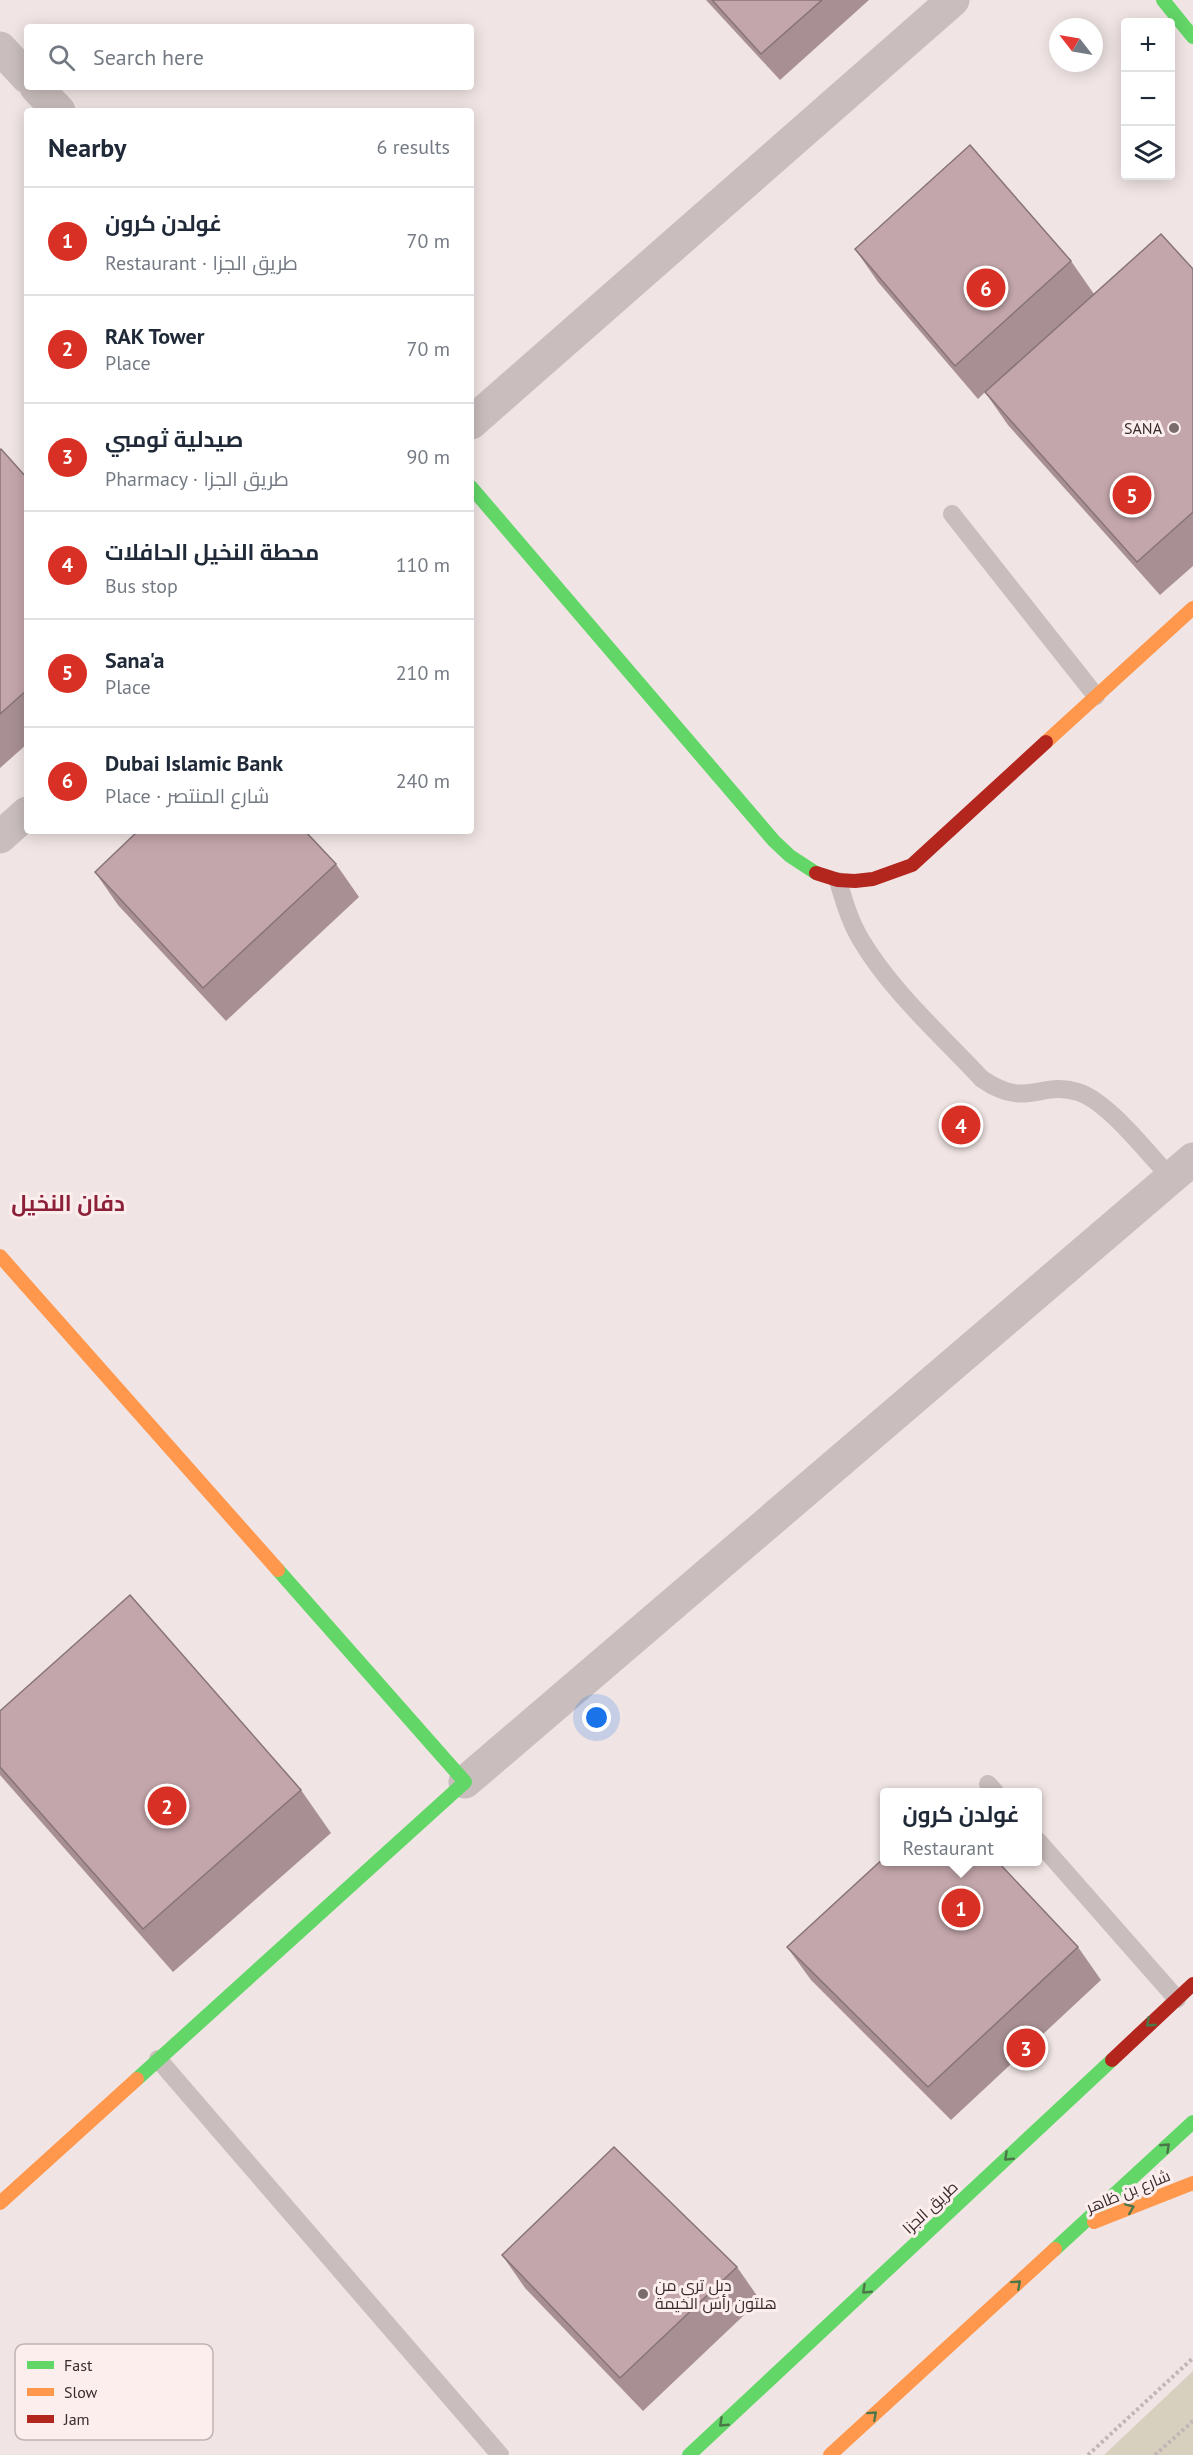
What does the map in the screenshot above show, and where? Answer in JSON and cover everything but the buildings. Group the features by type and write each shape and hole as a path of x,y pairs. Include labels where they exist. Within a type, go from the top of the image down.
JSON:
{"street":[{"path":"474,420 953,0"},
{"path":"1163,0 1193,37"},
{"path":"0,48 24,74"},
{"path":"39,90 56,108"},
{"path":"474,491 791,860 813,873 838,881 863,881 888,877 912,865 1193,608"},
{"path":"0,837 24,816"},
{"path":"0,2203 465,1782 1182,1169"},
{"path":"0,1256 465,1782"},
{"name":"طريق الجزا","path":"689,2455 1193,1983"},
{"path":"830,2455 1193,2122"},
{"name":"شارع بن ظاهر","path":"1076,2229 1193,2182"}],"lane":[{"path":"952,514 1096,696"},
{"path":"838,881 846,910 860,939 877,965 982,1079 1011,1094 1028,1095 1062,1089 1078,1092 1094,1099 1182,1169"},
{"path":"1042,1846 1177,1999"},
{"path":"159,2059 500,2455"}],"path":[{"path":"1088,2455 1193,2358"},
{"path":"1155,2455 1193,2421"}],"shaded area":[{"path":"1193,2371 1193,2455 1104,2455"}],"traffic: fast":[{"path":"1163,0 1193,37"},
{"path":"474,491 774,841 790,856 816,873"},
{"path":"137,2079 465,1782 278,1570"},
{"path":"689,2455 1112,2060"},
{"path":"1055,2249 1193,2122"}],"traffic: slow":[{"path":"1046,742 1193,608"},
{"path":"0,1256 278,1570"},
{"path":"0,2203 137,2079"},
{"path":"1094,2222 1193,2183"},
{"path":"830,2455 1055,2249"}],"traffic: jam":[{"path":"816,873 838,880 855,881 873,879 912,865 1046,742"},
{"path":"1112,2060 1193,1984"}],"place":[{"name":"Dubai Islamic Bank","path":"986,288"},
{"name":"SANA","path":"1174,428"},
{"name":"Sana'a","path":"1132,495"},
{"name":"محطة النخيل الحافلات","path":"961,1125"},
{"name":"RAK Tower","path":"167,1806"},
{"name":"غولدن كرون","path":"961,1908"},
{"name":"صيدلية ثومبي","path":"1026,2048"},
{"name":"دبل تري من هلتون رأس الخيمة","path":"643,2294"}],"district":[{"name":"دفان النخيل","path":"68,1203"}]}
